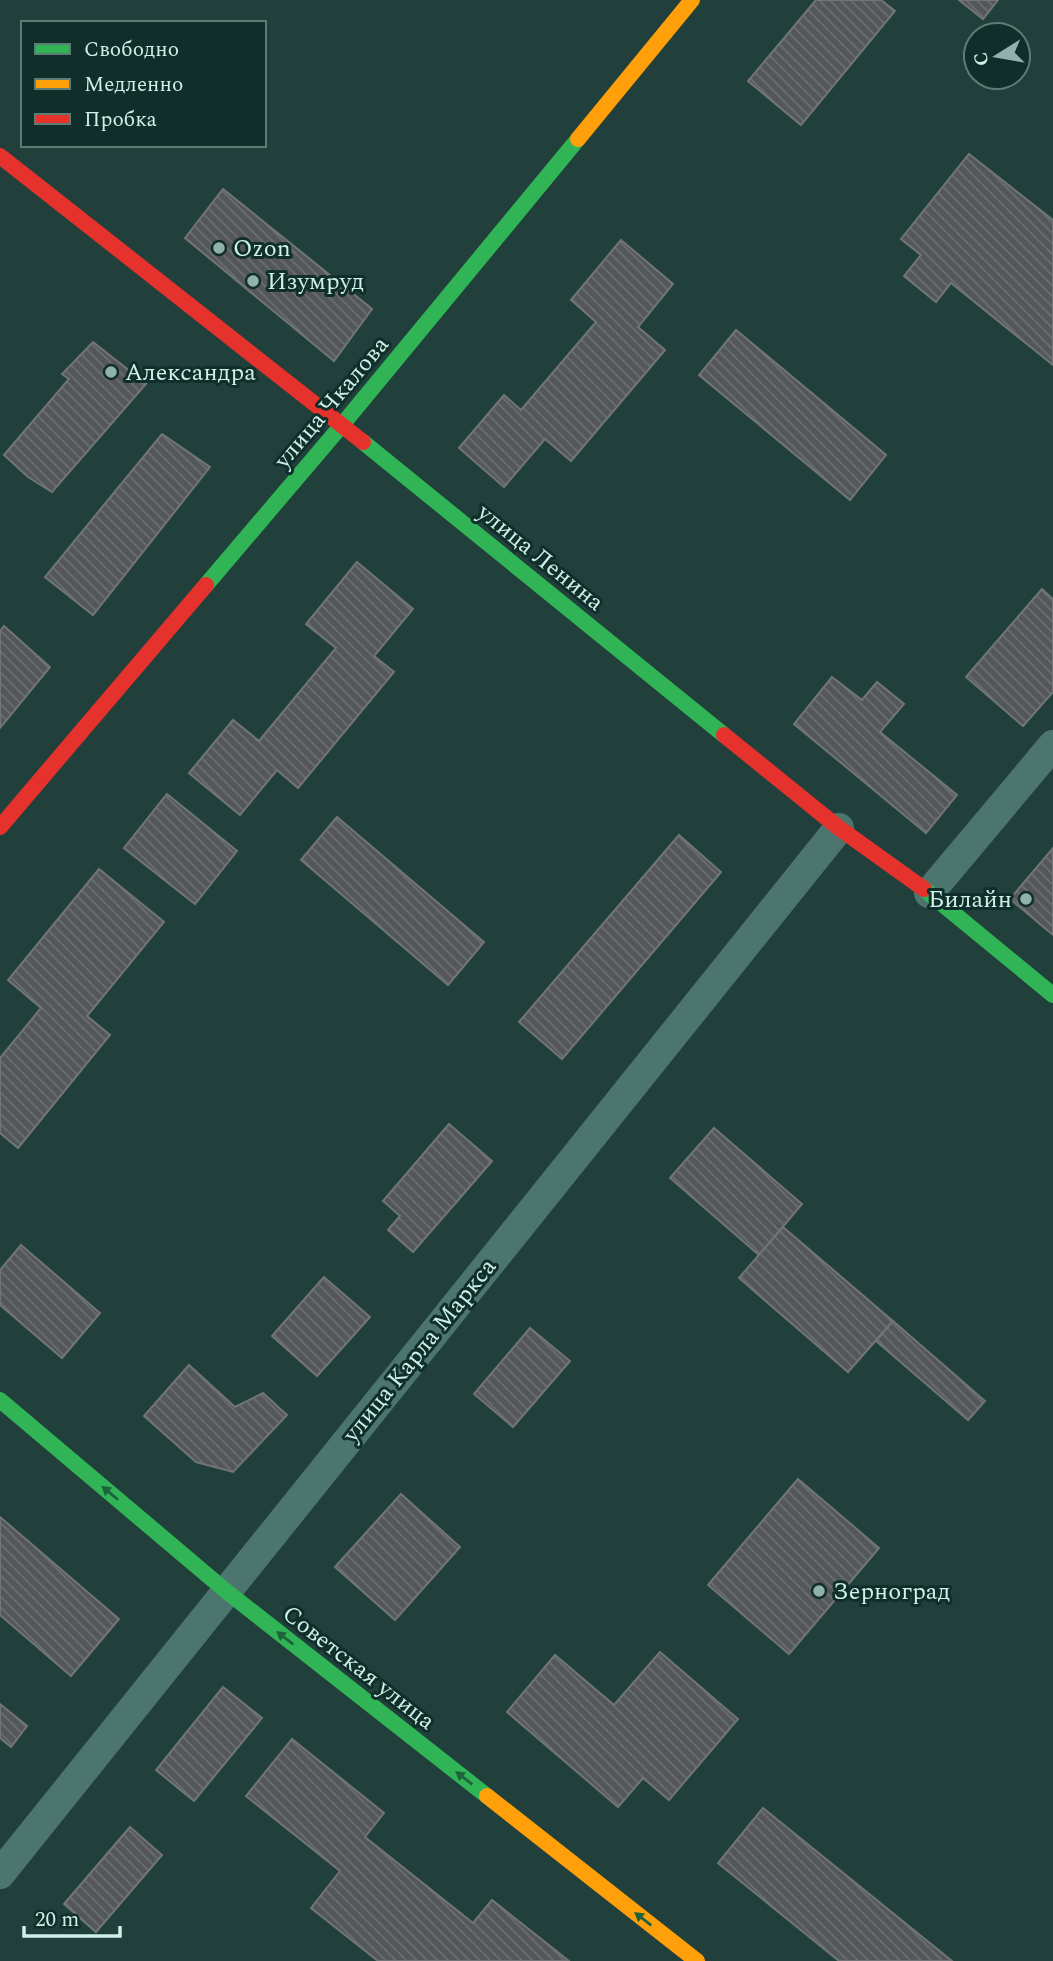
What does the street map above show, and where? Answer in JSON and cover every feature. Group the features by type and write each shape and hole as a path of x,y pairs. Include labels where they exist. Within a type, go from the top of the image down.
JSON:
{"street":[{"name":"улица Чкалова","path":"0,827 342,425 692,0"},
{"name":"улица Ленина","path":"0,156 342,425 839,828 929,893 1053,995"},
{"path":"929,893 1053,745"},
{"name":"улица Карла Маркса","path":"0,1874 839,828"},
{"name":"Советская улица","path":"0,1400 226,1591 697,1961"}],"building":[{"path":"816,0 881,0 895,11 801,125 748,81"},
{"path":"959,0 998,0 983,19"},
{"path":"969,154 1053,220 1053,365 951,283 936,302 904,276 921,255 901,239"},
{"path":"223,189 372,309 334,361 185,238"},
{"path":"621,240 673,284 638,327 665,350 571,461 545,439 504,487 459,448 504,395 521,410 596,322 571,300"},
{"path":"736,330 886,455 850,500 699,375"},
{"path":"93,342 146,384 52,492 28,477 4,455 69,379 62,374"},
{"path":"162,434 210,467 93,615 45,577"},
{"path":"357,562 413,609 374,656 394,672 298,788 277,770 240,815 189,773 233,720 259,741 336,648 306,624"},
{"path":"1042,589 1053,599 1053,692 1023,726 966,677"},
{"path":"4,626 50,667 0,728 0,631"},
{"path":"832,677 862,700 877,682 904,704 880,732 957,795 926,833 794,724"},
{"path":"167,794 237,851 195,904 124,848"},
{"path":"337,817 484,942 448,985 301,860"},
{"path":"679,835 721,872 562,1059 519,1022"},
{"path":"1053,848 1053,935 1010,899"},
{"path":"99,869 164,922 87,1016 110,1035 18,1148 0,1133 0,1058 41,1008 8,980"},
{"path":"449,1124 492,1161 413,1252 388,1230 400,1216 383,1201"},
{"path":"714,1128 802,1204 759,1255 670,1178"},
{"path":"783,1227 893,1321 848,1372 739,1278"},
{"path":"21,1245 100,1313 62,1358 0,1305 0,1270"},
{"path":"324,1277 370,1317 317,1376 272,1336"},
{"path":"893,1321 985,1401 968,1420 876,1341"},
{"path":"530,1328 570,1361 513,1427 474,1394"},
{"path":"189,1365 235,1407 263,1393 287,1415 233,1472 196,1462 144,1416"},
{"path":"798,1479 879,1548 789,1654 708,1585"},
{"path":"401,1494 460,1547 395,1620 335,1567"},
{"path":"0,1517 119,1619 71,1676 0,1615"},
{"path":"660,1652 738,1719 669,1800 643,1778 618,1807 507,1712 555,1655 614,1705"},
{"path":"223,1687 262,1718 194,1801 156,1770"},
{"path":"0,1704 27,1726 11,1747 0,1738"},
{"path":"292,1739 384,1813 365,1837 473,1923 492,1900 569,1961 378,1961 311,1908 340,1871 246,1796"},
{"path":"763,1808 952,1961 839,1961 718,1863"},
{"path":"130,1827 162,1855 96,1932 64,1904"}],"traffic: fast":[{"path":"206,585 578,139"},
{"path":"363,442 724,735"},
{"path":"924,889 1053,995"},
{"path":"0,1400 226,1591 487,1796"}],"traffic: slow":[{"path":"578,139 692,0"},
{"path":"487,1796 697,1961"}],"traffic: jam":[{"path":"0,156 363,442"},
{"path":"0,827 206,585"},
{"path":"724,735 839,828 924,889"}],"place":[{"name":"Ozon","path":"219,248"},
{"name":"Изумруд","path":"253,281"},
{"name":"Александра","path":"111,372"},
{"name":"Билайн","path":"1026,899"},
{"name":"Зерноград","path":"819,1591"}]}
